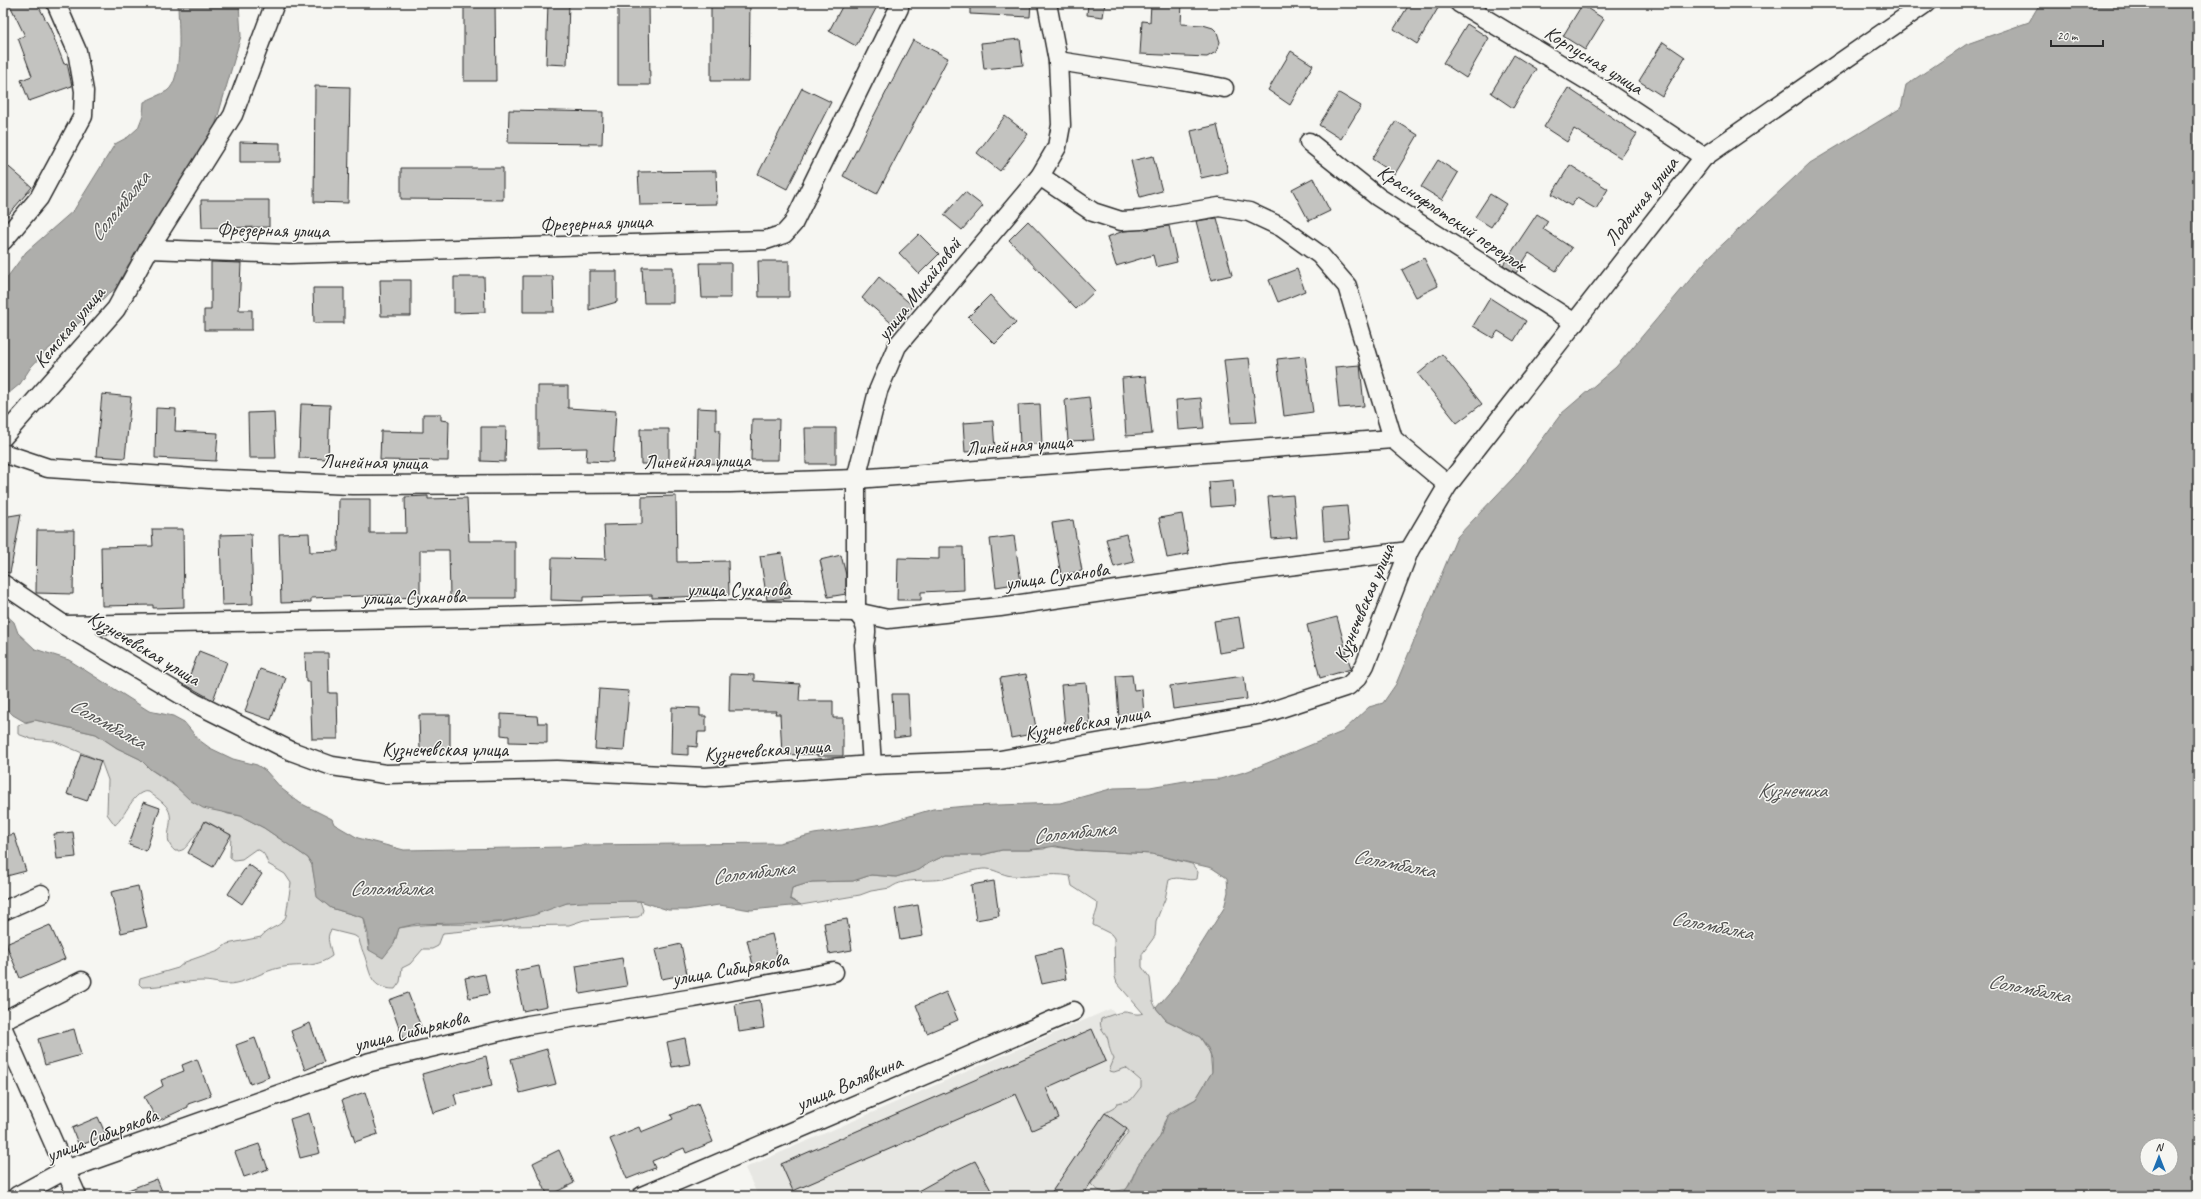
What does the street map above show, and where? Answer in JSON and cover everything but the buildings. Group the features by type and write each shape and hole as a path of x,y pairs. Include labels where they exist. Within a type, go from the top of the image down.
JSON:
{"street":[{"path":"3,241 43,191 83,116 84,91 77,51 56,3"},
{"name":"Кемская улица","path":"3,436 116,309 148,249 233,115 275,3"},
{"name":"Фрезерная улица","path":"148,249 289,254 362,253 766,240 784,234 793,224 899,8 899,3"},
{"name":"улица Михайловой","path":"856,612 856,479 878,391 897,346 1040,176 1058,147 1061,125 1058,61 1047,3"},
{"name":"Корпусная улица","path":"1459,3 1603,90 1704,156"},
{"name":"Лодочная улица","path":"1448,485 1704,156 1926,3"},
{"path":"1058,61 1224,88"},
{"name":"Краснофлотский переулок","path":"1309,142 1378,197 1575,323"},
{"path":"1040,176 1093,212 1121,221 1141,220 1220,207 1249,212 1282,227 1320,255 1347,286 1394,439 1448,485"},
{"name":"Линейная улица","path":"3,453 48,468 210,479 352,485 730,483 856,479 1394,439"},
{"name":"Кузнечевская улица","path":"3,584 64,625 195,704 291,751 332,766 385,774 557,770 705,777 872,765 1000,760 1263,714 1348,686 1358,677 1365,665 1409,551 1448,485"},
{"name":"улица Суханова","path":"64,625 469,618 718,610 856,612 888,619 1000,607 1232,573 1409,551"},
{"path":"856,612 865,620 867,632 864,645 872,765"},
{"path":"3,911 41,894"},
{"name":"улица Сибирякова","path":"17,1196 65,1170 370,1062 528,1026 694,998 834,972"},
{"path":"3,1021 82,981"},
{"name":"улица Валявкина","path":"642,1196 1074,1011"},
{"path":"3,1029 77,1196"}],"shaded area":[{"path":"35,720 96,734 117,748 140,759 150,769 182,791 228,814 241,816 264,828 308,858 312,865 318,897 331,908 364,918 369,950 394,944 399,928 425,925 503,922 567,903 594,901 640,901 643,910 641,915 638,917 584,920 569,925 515,926 443,933 438,946 432,949 423,949 410,964 402,968 400,982 395,989 381,987 373,980 359,939 355,936 331,930 328,939 332,956 319,963 279,968 242,982 232,984 195,981 142,987 139,984 140,979 178,968 185,962 219,950 227,944 261,937 267,931 282,923 286,916 291,883 285,874 268,864 264,855 259,850 256,849 242,859 234,860 230,857 231,835 206,821 184,849 175,851 171,846 168,836 170,814 168,809 162,802 149,792 139,794 115,825 107,814 108,780 101,761 54,741 31,739 18,734 18,725"},
{"path":"1050,846 1076,850 1152,854 1192,864 1198,872 1197,879 1190,880 1176,878 1169,880 1165,899 1156,921 1155,936 1142,954 1142,967 1150,978 1153,1002 1156,1008 1166,1020 1200,1037 1210,1053 1212,1072 1196,1099 1171,1112 1164,1122 1160,1137 1138,1165 1127,1189 1103,1192 1091,1184 1129,1131 1105,1113 1114,1108 1117,1103 1131,1100 1141,1087 1141,1081 1126,1068 1114,1072 1109,1071 1114,1059 1107,1037 1101,1028 1100,1023 1101,1019 1118,1013 1143,1013 1117,983 1115,977 1114,938 1111,934 1093,925 1098,903 1072,886 1070,876 1012,876 983,869 974,870 947,878 903,882 890,888 871,891 860,895 801,905 790,899 792,888 812,882 853,881 871,875 896,877 919,870 929,863 946,855 982,855 1002,850 1044,849"},
{"path":"1110,1009 1116,1014 1101,1019 1108,1039 1108,1050 1114,1059 1109,1071 1114,1072 1126,1068 1141,1082 1141,1087 1131,1100 1123,1102 1105,1114 1129,1131 1091,1184 1095,1189 1102,1192 1127,1189 1122,1196 758,1196 745,1168"}],"water":[{"name":"Соломбалка","path":"178,3 239,3 241,36 215,126 154,234 128,265 116,288 99,302 86,317 44,353 31,367 20,384 3,398 3,283 26,252 74,210 115,144 128,137 138,128 143,115 144,102 167,91 172,85 176,75 179,50"},
{"name":"Кузнечиха","path":"2051,3 2198,3 2198,1196 1121,1196 1130,1184 1138,1165 1160,1137 1167,1116 1196,1099 1212,1072 1212,1060 1208,1048 1200,1037 1166,1020 1156,1008 1175,986 1224,908 1228,892 1227,878 1212,868 1152,854 1076,850 1056,846 1029,850 1002,850 982,855 946,855 929,863 919,870 896,877 871,875 853,881 812,882 792,888 790,899 801,905 751,910 719,905 686,910 668,910 640,901 584,902 567,903 534,915 501,922 416,924 399,928 394,944 383,958 369,950 368,934 364,918 331,908 317,897 312,865 308,858 264,828 241,816 203,808 191,801 172,783 150,769 140,759 117,748 96,734 35,720 25,722 13,715 3,705 3,612 14,622 18,633 35,649 69,660 149,711 173,716 184,722 199,740 210,748 233,759 257,765 266,771 282,789 300,803 332,819 334,824 358,838 404,850 564,847 582,845 779,843 814,834 883,824 933,809 967,806 1060,803 1114,788 1150,787 1185,781 1220,779 1248,771 1342,732 1369,707 1383,703 1396,684 1457,537 1515,476 1561,414 1616,367 1710,256 1810,163 1901,108 1906,85 1967,44 2029,22 2039,5"}]}
